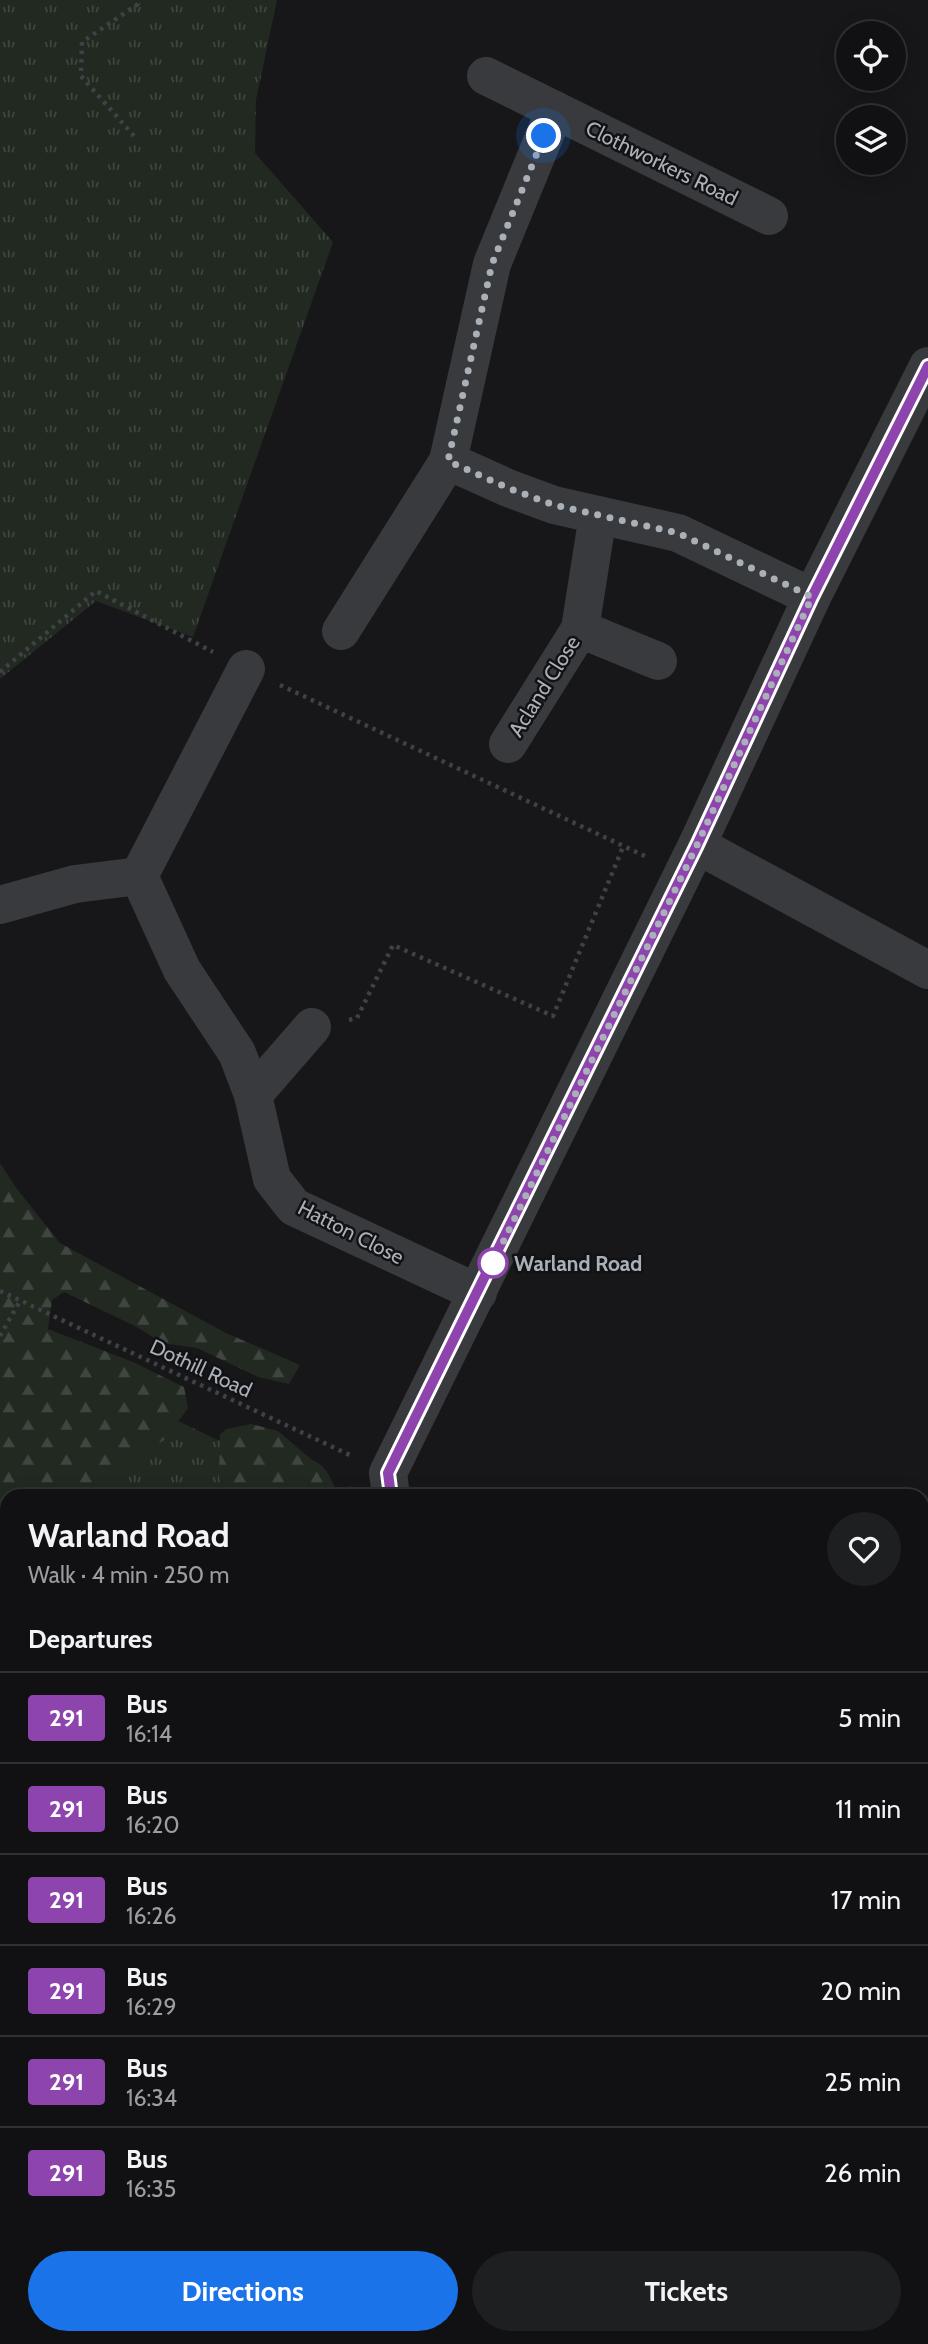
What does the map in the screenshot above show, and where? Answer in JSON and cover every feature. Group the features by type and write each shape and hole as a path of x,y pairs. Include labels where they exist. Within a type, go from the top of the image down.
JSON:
{"street":[{"name":"Clothworkers Road","path":"486,76 769,216"},
{"path":"341,631 448,461 492,264 555,110"},
{"path":"390,1485 415,1420 690,859 812,597 928,366"},
{"path":"448,461 543,501 678,533 812,597"},
{"name":"Acland Close","path":"508,744 580,629 598,515"},
{"name":"Acland Close","path":"580,629 658,660"},
{"path":"0,905 75,884 139,876 246,669"},
{"path":"690,859 928,970"},
{"name":"Hatton Close","path":"139,876 182,970 237,1053 253,1095 272,1179 295,1207 478,1293"},
{"path":"253,1095 312,1027"}],"path":[{"path":"134,136 81,76 82,42 138,4 137,0"},
{"path":"0,672 96,591 246,669 623,847 690,859"},
{"path":"312,1027 357,1018 393,945 553,1016 623,847"},
{"name":"Dothill Road","path":"0,1291 390,1485"},
{"path":"0,1336 20,1301"}],"green space":[{"path":"0,0 277,0 256,100 255,153 333,242 193,637 96,601 0,679"},
{"path":"0,1163 60,1243 226,1333 300,1365 289,1384 258,1377 197,1348 162,1343 137,1327 64,1292 52,1300 48,1329 133,1362 184,1387 188,1408 166,1439 89,1489 0,1489"},
{"path":"0,1336 293,1476 290,1489 0,1489"},
{"path":"251,1424 278,1431 324,1468 338,1489 222,1489 219,1477 220,1434 227,1429"}],"bus line":[{"name":"291","path":"390,1489 388,1473 697,845 812,597 928,366"}],"place":[{"name":"Warland Road","path":"493,1263"}],"route":[{"path":"493,1263 490,1269 697,845 812,597 678,533 554,505 448,461 492,264 544,136"}]}
